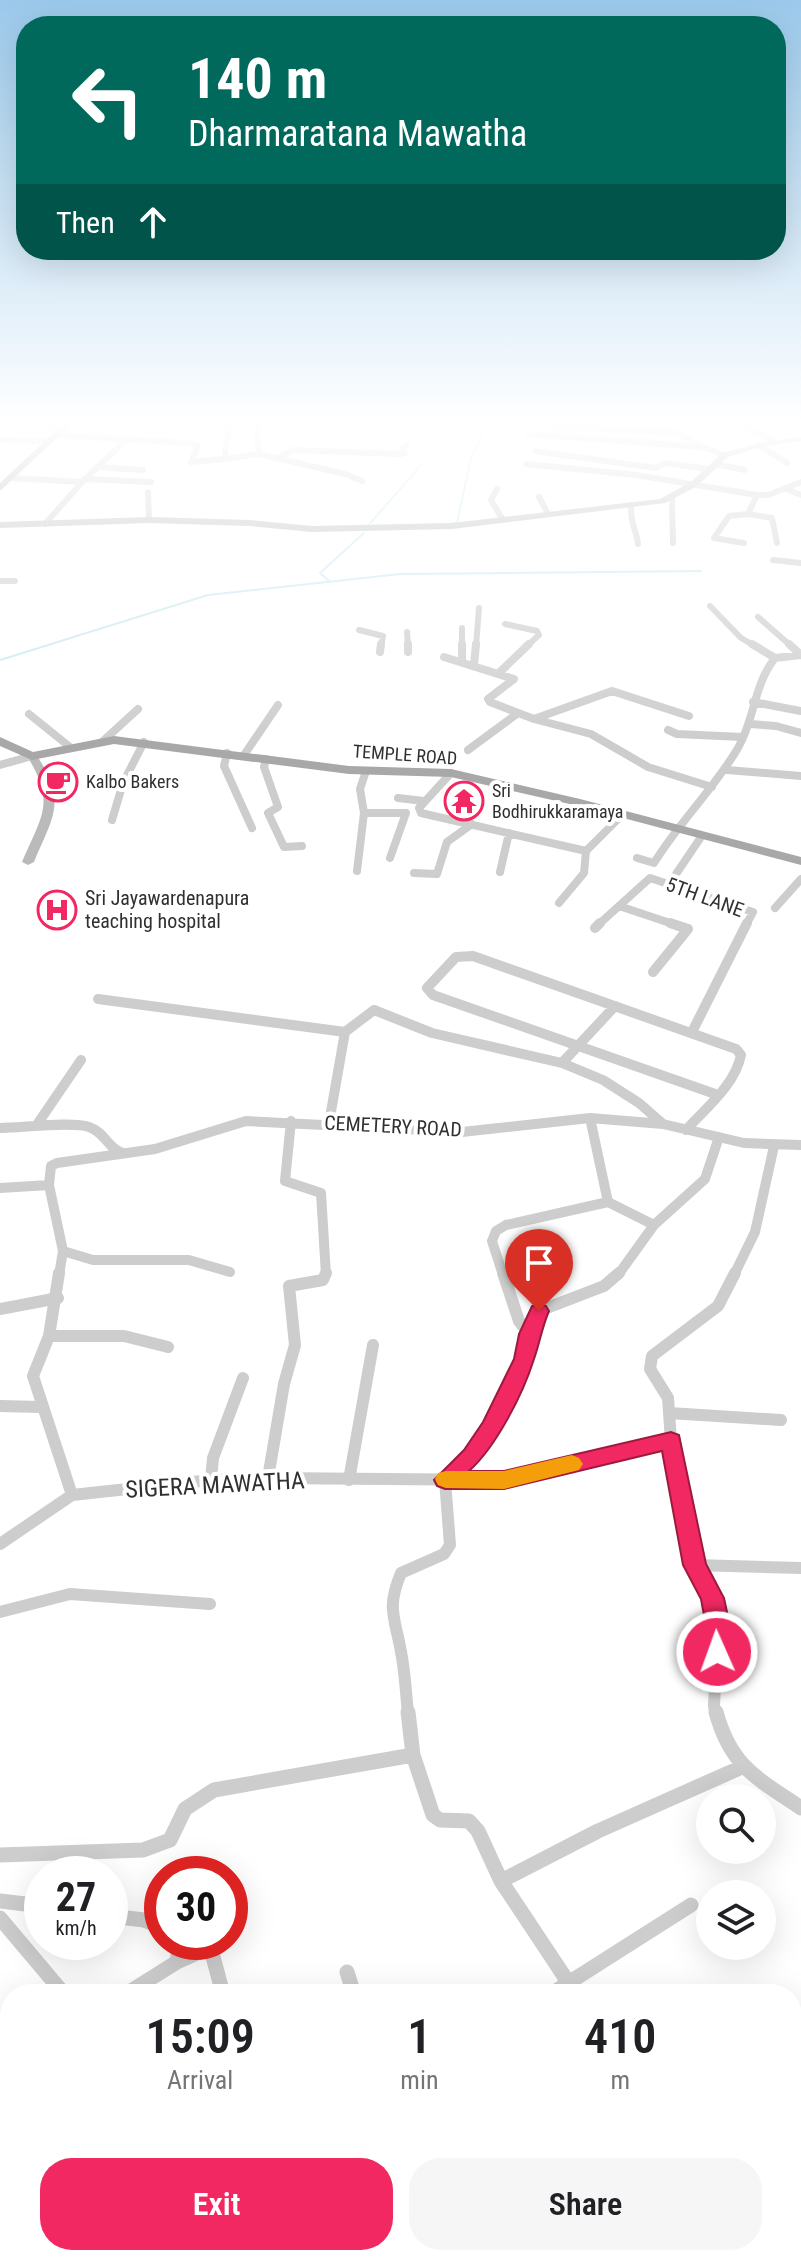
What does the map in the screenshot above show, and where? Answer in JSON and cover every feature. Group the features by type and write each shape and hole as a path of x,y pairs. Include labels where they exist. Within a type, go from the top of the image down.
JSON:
{"main road":[{"path":"0,741 32,756"},
{"name":"TEMPLE ROAD","path":"32,756 102,742 144,742 366,771 451,773 801,861"}],"street":[{"path":"634,530 638,544"},
{"path":"673,530 673,543"},
{"path":"720,530 714,538 744,543"},
{"path":"774,530 777,543"},
{"path":"773,560 801,563"},
{"path":"0,581 15,581"},
{"path":"710,606 741,638 775,658 801,655"},
{"path":"474,665 479,608"},
{"path":"758,617 801,655"},
{"path":"500,672 539,635 537,631 505,624"},
{"path":"462,628 462,661"},
{"path":"359,630 383,636 380,652"},
{"path":"407,632 408,652"},
{"path":"444,657 500,672 514,679 488,699 534,719 591,734 648,767 712,787"},
{"path":"637,858 654,863 674,829 727,770 750,724 763,671 775,658"},
{"path":"534,719 612,691 689,716"},
{"path":"753,702 801,711"},
{"path":"244,755 278,705"},
{"path":"102,742 138,709"},
{"path":"468,750 518,713"},
{"path":"29,714 70,747"},
{"path":"750,724 776,726 801,733"},
{"path":"668,730 677,734 743,737"},
{"path":"112,820 123,783 144,742"},
{"path":"227,753 224,766 252,828"},
{"path":"28,862 52,800 46,777 32,756"},
{"name":"TEMPLE ROAD","path":"0,765 32,756"},
{"path":"266,759 264,767 278,807 268,813 284,847 302,846"},
{"path":"727,770 801,776"},
{"path":"357,871 364,813 360,789 366,771"},
{"path":"451,773 424,801 419,808 421,813 586,851"},
{"path":"398,798 424,801"},
{"path":"364,813 406,813 390,858"},
{"path":"586,851 622,815"},
{"path":"414,873 437,874 447,842 472,824"},
{"path":"500,872 509,833"},
{"path":"670,883 701,837"},
{"path":"559,903 585,871 589,860 586,851"},
{"name":"5TH LANE","path":"595,928 650,878 753,912 692,1032"},
{"path":"775,908 801,879"},
{"path":"619,906 688,929 653,972"},
{"path":"686,1130 718,1095 741,1064 741,1055 736,1049 473,956 456,957 427,988 433,995 718,1095"},
{"path":"98,999 345,1032"},
{"path":"562,1063 615,1006"},
{"path":"329,1123 345,1032 368,1013 379,1010 432,1033 562,1063 603,1080 639,1103 663,1124"},
{"path":"36,1126 81,1060"},
{"path":"590,1118 608,1202"},
{"name":"CEMETERY ROAD","path":"49,1185 51,1166 57,1163 155,1149 246,1121 462,1132 590,1118 663,1124 774,1146 801,1145"},
{"path":"268,1478 284,1384 295,1345 289,1286 323,1280 326,1275 321,1193 315,1189 289,1185 285,1181 291,1121"},
{"path":"0,1128 94,1128 105,1135 114,1151 125,1153"},
{"path":"569,1984 501,1881 478,1831 469,1821 440,1820 433,1815 413,1755 401,1650 392,1620 393,1593 401,1573 444,1554 450,1545 445,1480 472,1456 492,1426 524,1359 529,1334 539,1311 604,1286 617,1276 654,1225 705,1179 719,1137"},
{"path":"774,1146 755,1232 718,1306 652,1356 650,1369 668,1398 671,1441 695,1565 712,1598 718,1626 714,1706 722,1734 742,1767 801,1808"},
{"path":"0,1188 49,1185 63,1251 58,1298 49,1336 33,1376 72,1495"},
{"path":"529,1334 519,1321 492,1241 496,1231 506,1225 608,1202 654,1225"},
{"path":"63,1251 93,1260 189,1260 230,1272"},
{"path":"0,1309 58,1298"},
{"path":"49,1336 124,1336 168,1347"},
{"path":"349,1480 373,1345"},
{"path":"211,1480 213,1458 243,1378"},
{"path":"0,1406 41,1407"},
{"path":"669,1413 781,1420"},
{"name":"SIGERA MAWATHA","path":"0,1544 72,1495 211,1480 268,1478 504,1480 671,1441"},
{"path":"695,1565 801,1568"},
{"path":"0,1612 70,1594 210,1604"},
{"path":"0,1855 143,1850 170,1840 175,1821 190,1800 214,1790 413,1755"},
{"path":"501,1881 598,1831 742,1767"},
{"path":"0,1901 24,1904"},
{"path":"578,1984 691,1905"},
{"path":"0,1918 56,1984"},
{"path":"142,1984 177,1962 206,1949 212,1953 220,1984"},
{"path":"347,1972 351,1984"}],"waterway":[{"path":"329,581 320,573 364,533"},
{"path":"0,660 208,595 400,574 701,571"}],"slow traffic":[{"path":"446,1479 504,1480 572,1464"}],"place":[{"name":"Kalbo Bakers","path":"58,782"},
{"name":"Sri Bodhirukkaramaya","path":"464,801"},
{"name":"Sri Jayawardenapura teaching hospital","path":"57,910"}],"route":[{"path":"539,1311 529,1334 524,1359 492,1426 472,1456 445,1480 504,1480 671,1441 695,1565 712,1598 718,1626 717,1652"}]}
